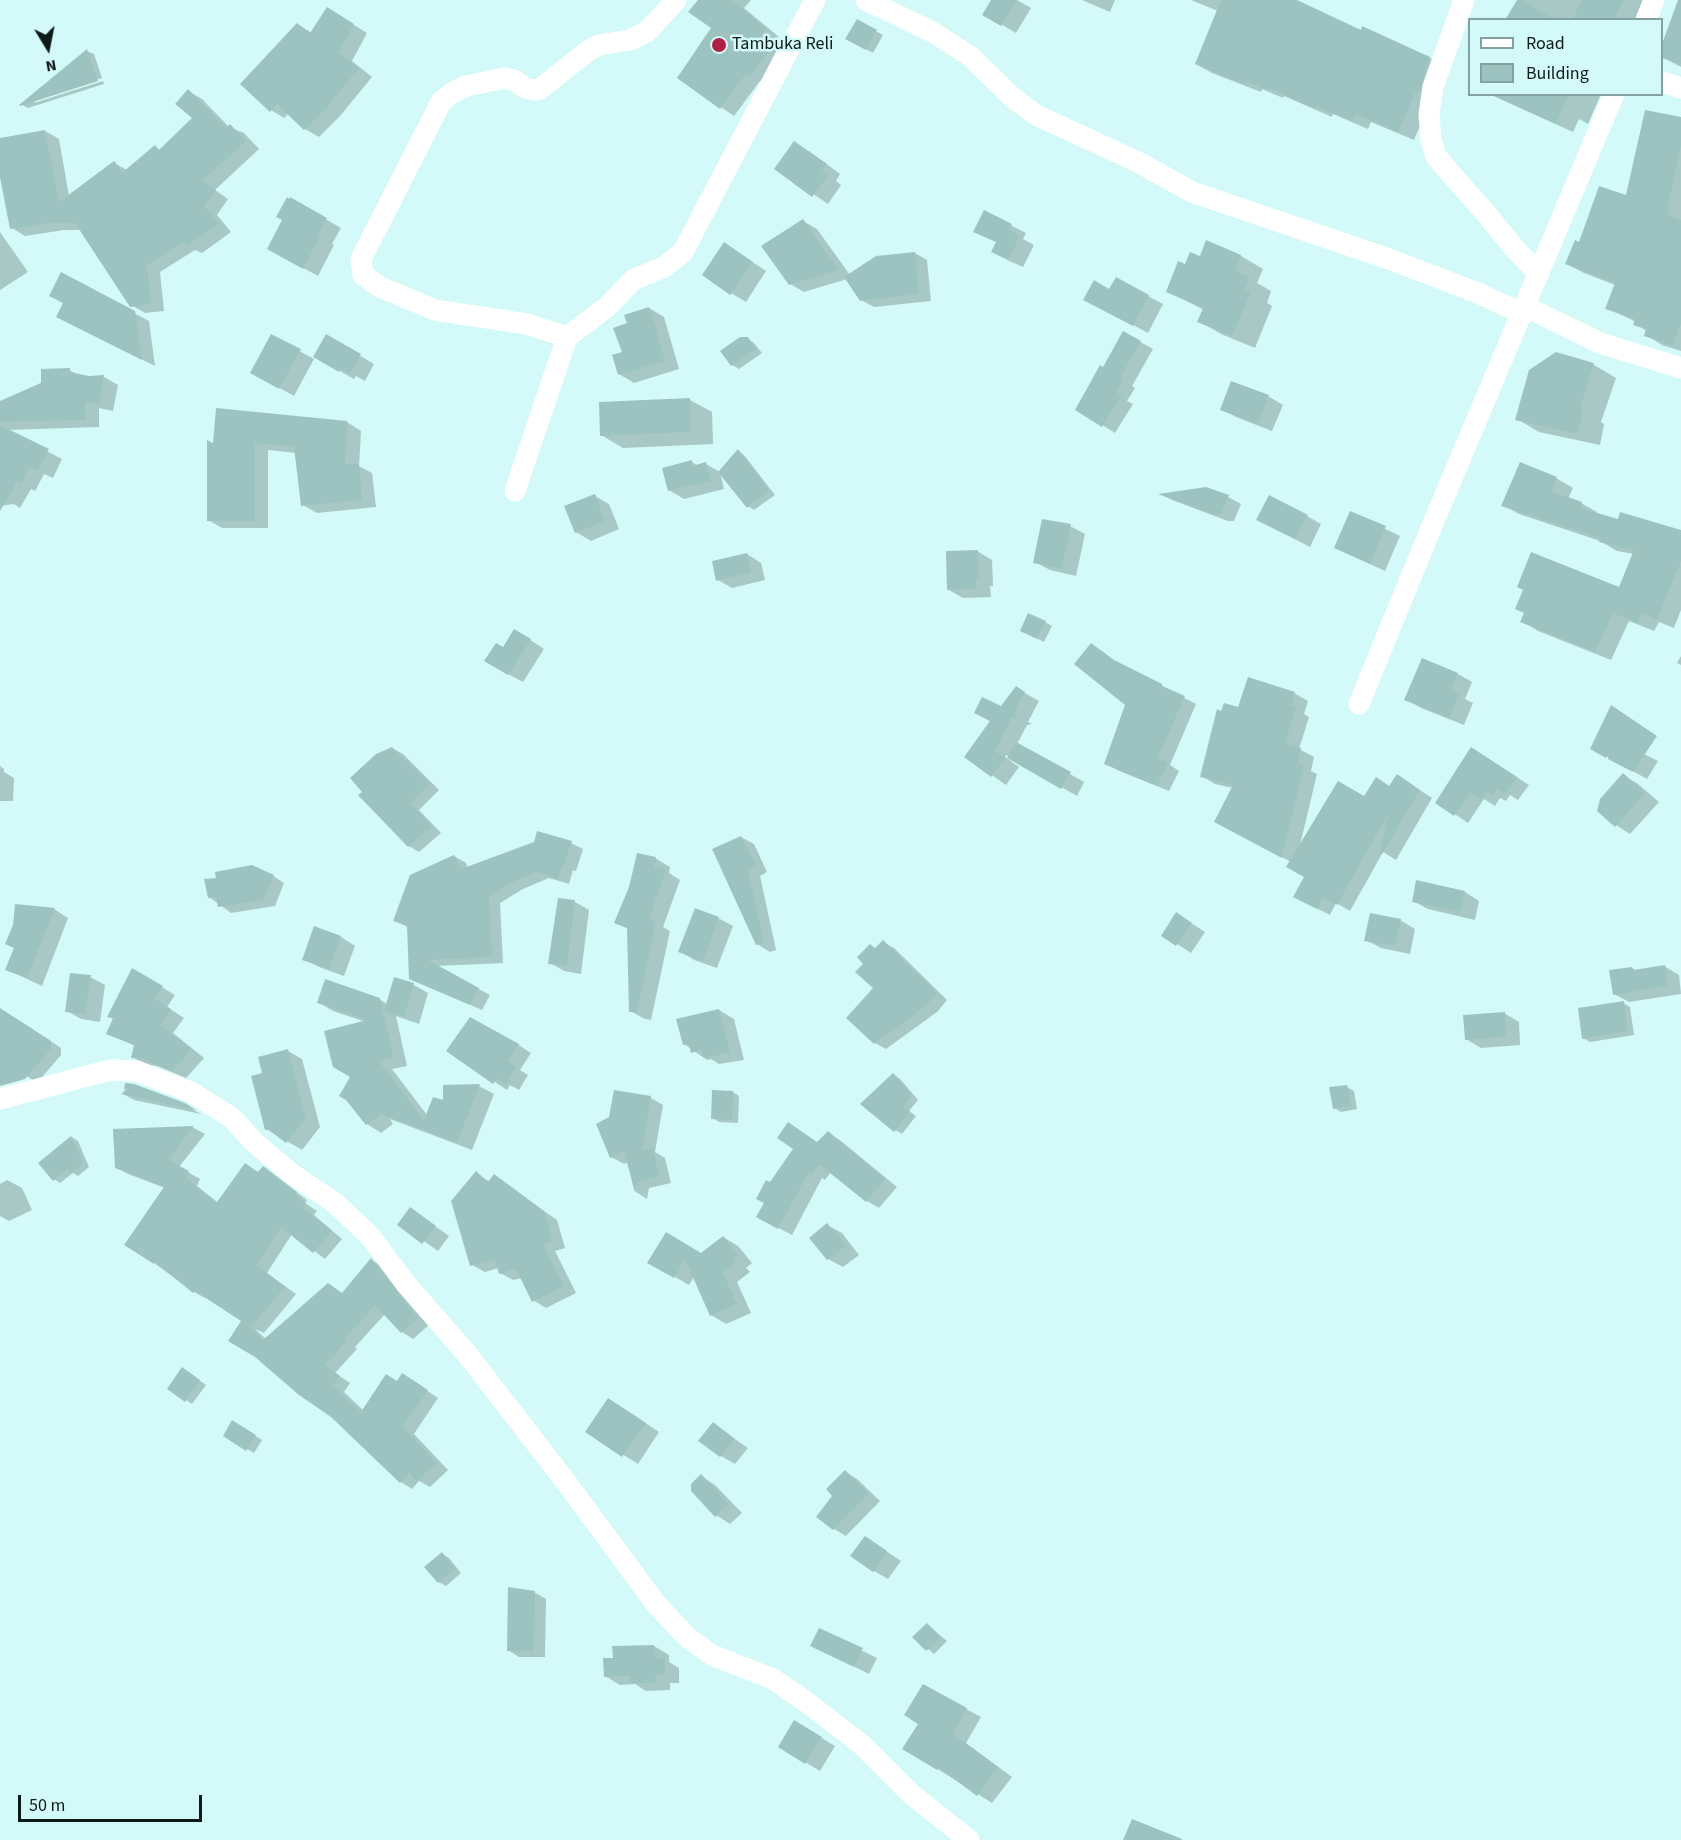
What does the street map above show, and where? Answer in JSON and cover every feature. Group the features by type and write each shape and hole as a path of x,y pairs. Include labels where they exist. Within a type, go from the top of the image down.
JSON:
{"street":[{"path":"567,337 527,324 435,310 380,287 363,275 360,259 441,102 452,93 466,87 505,78 514,80 525,88 540,89 598,45 630,40 648,31 676,0"},
{"path":"515,491 567,337 607,307 633,280 664,267 683,252 815,0"},
{"path":"866,0 934,33 970,56 1012,97 1036,115 1138,162 1192,192 1389,259 1524,310 1600,343 1681,368"},
{"path":"1464,0 1433,87 1429,116 1431,140 1436,156 1450,174 1539,274"},
{"path":"1647,18 1654,0"},
{"path":"1663,82 1681,88"},
{"path":"1359,704 1613,96"},
{"path":"0,1099 110,1070 137,1071 191,1092 231,1117 265,1151 292,1174 335,1203 371,1237 406,1284 467,1354 656,1604 687,1636 712,1655 773,1679 805,1701 861,1744 910,1793 969,1840"}],"building":[{"path":"698,0 732,0 767,29 760,37 773,48 749,77 746,74 720,109 677,78 711,28 688,12"},
{"path":"991,0 1017,0 1001,26 982,15"},
{"path":"1221,0 1297,0 1361,30 1362,26 1430,57 1420,90 1418,94 1415,93 1398,132 1355,114 1352,121 1317,107 1316,109 1268,88 1267,90 1246,82 1245,85 1195,64"},
{"path":"1517,0 1523,0 1552,18 1506,18"},
{"path":"1582,0 1624,0 1615,18 1573,18"},
{"path":"1678,0 1681,0 1681,65 1663,58 1663,41"},
{"path":"327,7 354,24 339,52 359,68 326,108 304,130 277,104 270,112 240,84 297,23 310,33"},
{"path":"857,19 877,30 866,50 845,39"},
{"path":"87,49 98,81 19,105"},
{"path":"188,89 226,128 230,124 246,141 202,181 216,190 204,206 219,224 187,246 183,242 147,265 151,304 130,307 75,223 49,223 10,229 0,177 0,138 45,130 59,202 114,161 123,172 155,145 159,150 192,118 175,104"},
{"path":"1494,96 1568,96 1556,124"},
{"path":"1645,110 1681,117 1681,147 1667,210 1670,211 1668,215 1681,220 1681,324 1673,346 1644,336 1646,329 1633,325 1635,319 1605,309 1615,283 1565,264 1575,240 1579,242 1599,186 1626,195"},
{"path":"794,141 827,164 822,171 828,176 812,197 774,169"},
{"path":"287,197 327,218 303,269 267,249 282,220 276,217"},
{"path":"984,210 1012,224 1009,230 1020,236 1008,260 991,252 996,242 973,232"},
{"path":"803,219 839,270 789,285 761,246"},
{"path":"1206,240 1241,255 1235,271 1250,277 1245,289 1251,292 1232,336 1197,322 1203,308 1166,292 1178,261 1185,264 1190,252 1200,256"},
{"path":"724,242 753,262 730,295 702,275"},
{"path":"915,252 919,294 860,301 844,277 876,256"},
{"path":"61,272 135,311 142,360 56,317 63,303 49,296"},
{"path":"1116,277 1149,295 1133,326 1083,300 1094,280 1109,289"},
{"path":"649,307 665,361 618,375 612,355 622,352 613,328 627,323 624,315"},
{"path":"1123,331 1141,341 1120,378 1123,379 1116,392 1122,396 1102,427 1075,410 1100,365 1103,367"},
{"path":"271,334 301,349 279,389 250,373"},
{"path":"326,334 361,354 350,374 341,369 339,372 313,357"},
{"path":"740,337 748,337 756,349 731,366 720,351"},
{"path":"1556,352 1594,363 1580,408 1583,409 1578,434 1515,420 1529,370"},
{"path":"70,368 70,372 89,376 104,375 99,404 85,402 86,420 0,422 0,401 41,383 41,369"},
{"path":"1231,381 1269,395 1258,424 1220,410"},
{"path":"690,398 691,432 600,436 599,402"},
{"path":"216,408 347,421 345,464 359,464 362,500 301,506 294,447 255,443 255,521 207,521 207,440 213,443"},
{"path":"0,425 49,449 38,471 29,467 21,484 17,482 0,511"},
{"path":"738,449 769,490 747,508 718,472"},
{"path":"692,460 692,466 706,462 711,481 668,491 662,468"},
{"path":"1520,462 1557,477 1551,491 1582,502 1580,508 1618,519 1620,512 1681,530 1681,561 1657,620 1642,614 1638,623 1613,613 1595,652 1520,622 1524,613 1515,609 1523,590 1517,587 1531,552 1619,587 1634,550 1599,542 1600,538 1501,506"},
{"path":"1206,487 1229,495 1221,514 1213,514 1158,494"},
{"path":"595,494 605,521 575,533 564,506"},
{"path":"1269,495 1308,515 1295,539 1256,520"},
{"path":"1350,511 1386,526 1370,564 1334,548"},
{"path":"1042,519 1071,524 1062,569 1033,563"},
{"path":"978,550 979,578 976,578 976,589 947,590 946,551"},
{"path":"747,553 751,572 716,581 712,561"},
{"path":"1028,613 1046,621 1037,639 1020,631"},
{"path":"514,629 531,639 508,675 484,661 496,643 503,647"},
{"path":"1091,643 1114,660 1185,696 1158,758 1168,763 1157,786 1104,764 1125,705 1074,664"},
{"path":"1422,658 1458,673 1451,690 1459,694 1449,718 1404,700"},
{"path":"1248,677 1295,692 1291,706 1296,707 1285,744 1301,748 1298,764 1304,765 1282,858 1214,822 1233,785 1200,777 1217,709 1221,711 1224,703 1238,707"},
{"path":"1016,686 1025,692 1014,713 1020,716 1012,717 995,751 1005,758 991,777 964,757 990,721 974,713 982,697 1001,706"},
{"path":"1611,705 1657,736 1633,772 1608,759 1609,753 1606,758 1590,749"},
{"path":"1016,742 1071,772 1061,789 1007,758"},
{"path":"392,747 430,784 410,803 432,827 408,847 358,795 362,792 350,778 376,754"},
{"path":"1471,747 1517,777 1505,794 1497,789 1492,795 1487,792 1482,800 1471,793 1454,816 1435,803"},
{"path":"1623,773 1645,793 1615,827 1597,811 1600,799"},
{"path":"1397,774 1420,790 1382,854 1380,853 1388,814 1337,905 1323,897 1317,909 1293,897 1304,877 1286,867 1338,781 1364,796 1376,777 1389,786"},
{"path":"537,831 572,841 558,879 537,872 511,883 489,897 492,957 428,960 479,988 470,1005 409,979 407,926 393,921 410,875 454,855 461,869 534,842"},
{"path":"741,836 756,865 748,869 764,943 756,945 712,849"},
{"path":"637,853 656,857 654,867 666,870 649,919 656,921 637,1012 629,1012 627,928 614,923 629,887"},
{"path":"252,865 274,875 264,900 218,907 216,897 208,898 204,879 216,878 215,872"},
{"path":"1416,880 1465,891 1461,912 1412,902"},
{"path":"558,898 575,900 567,966 548,964"},
{"path":"15,904 55,908 27,978 5,970 14,948 5,944 13,925"},
{"path":"695,908 719,917 703,961 678,952"},
{"path":"1176,912 1192,923 1176,946 1161,936"},
{"path":"1370,913 1401,919 1395,946 1364,941"},
{"path":"314,926 341,936 329,969 302,960"},
{"path":"883,940 937,993 926,1006 874,1044 846,1018 873,988 855,972 863,964 857,957 870,944 875,948"},
{"path":"1665,965 1668,986 1613,995 1609,970 1632,967 1633,970"},
{"path":"132,968 163,986 154,998 171,1009 161,1025 192,1049 172,1071 142,1059 131,1058 134,1045 106,1034 113,1018 107,1017"},
{"path":"70,973 91,975 85,1014 65,1012"},
{"path":"394,977 414,983 404,1017 384,1011"},
{"path":"325,979 380,998 394,1058 379,1061 424,1120 433,1097 443,1100 443,1085 480,1084 457,1143 378,1113 380,1115 366,1125 346,1100 339,1096 350,1077 333,1067 324,1031 367,1020 317,1003"},
{"path":"1624,1001 1628,1031 1582,1039 1578,1008"},
{"path":"0,1008 51,1041 51,1049 25,1079 0,1086"},
{"path":"719,1009 730,1052 711,1057 703,1057 701,1050 691,1053 689,1044 683,1045 676,1019"},
{"path":"1505,1012 1506,1037 1465,1040 1463,1015"},
{"path":"470,1017 519,1044 508,1061 516,1067 506,1084 497,1078 493,1084 446,1051"},
{"path":"288,1049 306,1118 286,1143 269,1130 265,1130 251,1076 262,1073 258,1057"},
{"path":"893,1073 913,1095 903,1106 910,1112 894,1132 860,1104"},
{"path":"125,1083 134,1084 185,1103 196,1110 121,1094 128,1088 124,1090"},
{"path":"1347,1085 1351,1106 1333,1109 1329,1087"},
{"path":"614,1090 651,1096 642,1151 653,1149 659,1176 637,1182 635,1193 624,1151 610,1158 596,1124 609,1117"},
{"path":"712,1090 733,1091 732,1120 711,1119"},
{"path":"788,1122 817,1142 828,1131 885,1179 866,1202 819,1164 812,1174 809,1172 778,1229 756,1217 764,1203 756,1199 766,1180 770,1182 793,1149 777,1138"},
{"path":"194,1126 168,1160 189,1171 186,1178 217,1202 245,1163 258,1172 263,1166 297,1192 295,1195 306,1203 303,1208 332,1231 313,1253 281,1227 257,1265 285,1287 251,1327 248,1325 263,1340 328,1283 342,1293 371,1258 418,1318 401,1333 375,1305 325,1365 340,1376 333,1385 361,1412 386,1374 397,1381 402,1373 428,1390 403,1427 437,1463 417,1481 409,1472 400,1483 331,1417 299,1395 255,1357 228,1341 241,1321 195,1291 193,1293 155,1262 154,1264 124,1245 164,1187 115,1168 113,1129"},
{"path":"71,1136 83,1163 71,1173 67,1169 53,1181 38,1163"},
{"path":"476,1171 488,1182 494,1174 544,1211 553,1241 543,1244 564,1286 532,1302 516,1269 499,1274 495,1259 470,1266 451,1201"},
{"path":"410,1207 436,1226 422,1244 397,1225"},
{"path":"827,1223 846,1246 827,1260 809,1238"},
{"path":"666,1232 701,1253 723,1236 738,1255 733,1259 736,1263 723,1273 737,1304 710,1316 685,1259 674,1278 647,1263"},
{"path":"182,1367 200,1380 185,1402 167,1389"},
{"path":"608,1398 646,1423 622,1457 585,1432"},
{"path":"232,1420 256,1435 246,1451 223,1436"},
{"path":"713,1422 735,1439 720,1457 698,1441"},
{"path":"845,1470 869,1494 833,1530 816,1517 832,1496 826,1489"},
{"path":"701,1474 729,1504 715,1517 691,1491 691,1484"},
{"path":"865,1536 887,1551 873,1572 850,1556"},
{"path":"442,1552 455,1569 438,1583 424,1567"},
{"path":"508,1587 535,1591 534,1651 507,1651"},
{"path":"927,1623 941,1637 926,1651 912,1637"},
{"path":"819,1628 863,1648 854,1667 810,1646"},
{"path":"654,1645 655,1658 665,1658 665,1675 655,1675 656,1683 630,1683 630,1676 604,1677 603,1658 613,1658 612,1646"},
{"path":"923,1684 967,1708 953,1734 998,1767 977,1796 938,1767 937,1770 902,1749 918,1724 904,1715"},
{"path":"794,1720 822,1737 805,1764 778,1747"},
{"path":"1132,1819 1182,1839 1182,1840 1123,1840"}],"place":[{"name":"Tambuka Reli","path":"719,45"}]}
